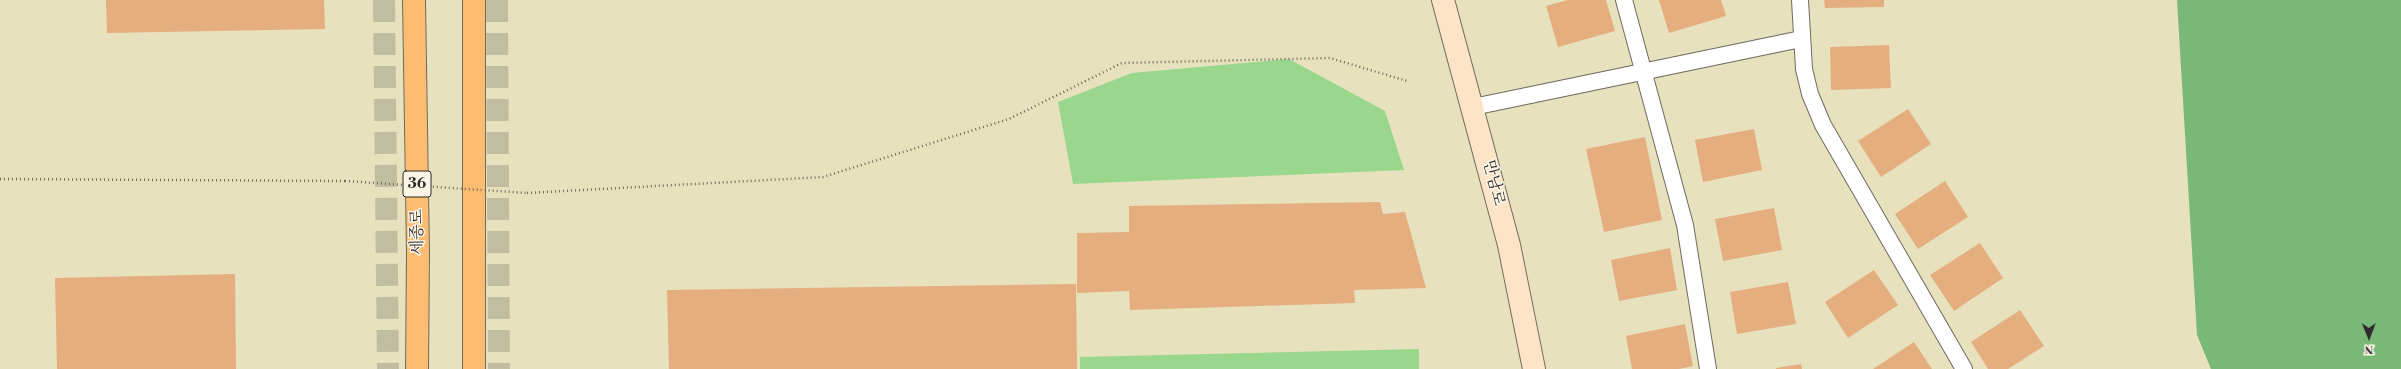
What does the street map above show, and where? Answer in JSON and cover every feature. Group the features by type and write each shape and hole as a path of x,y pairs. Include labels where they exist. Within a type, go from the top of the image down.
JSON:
{"main road":[{"name":"세종로","path":"414,0 418,254 417,369"},
{"path":"474,0 474,369"}],"street":[{"name":"만남로","path":"1443,0 1473,107 1509,246 1534,369"}],"lane":[{"path":"1624,0 1685,225 1708,369"},
{"path":"1800,0 1804,69 1810,94 1823,125 1964,369"},
{"path":"1473,107 1802,39"}],"path":[{"path":"0,179 345,181 527,193 823,177 1009,119 1122,63 1330,58 1407,81"}],"green space":[{"path":"2177,0 2401,0 2401,369 2211,369 2197,335"},
{"path":"1289,59 1385,111 1404,170 1073,184 1058,102 1132,73"},
{"path":"1419,349 1419,369 1080,369 1080,357"}],"building":[{"path":"106,0 324,0 325,29 107,33"},
{"path":"1568,0 1606,0 1615,31 1558,47 1546,6"},
{"path":"1659,0 1721,0 1726,16 1669,33"},
{"path":"1824,0 1884,0 1884,7 1825,8"},
{"path":"1889,45 1891,88 1831,90 1830,47"},
{"path":"1908,109 1931,144 1881,177 1858,141"},
{"path":"1754,129 1762,170 1703,182 1695,140"},
{"path":"1645,137 1662,220 1604,232 1586,149"},
{"path":"1945,181 1968,217 1918,249 1895,214"},
{"path":"1380,202 1383,214 1405,212 1426,288 1354,290 1355,303 1130,310 1129,291 1077,293 1077,233 1129,232 1129,206"},
{"path":"1774,208 1782,250 1723,261 1715,219"},
{"path":"1980,243 2003,278 1954,311 1930,275"},
{"path":"1670,248 1677,290 1619,301 1611,260"},
{"path":"1874,270 1898,305 1848,338 1825,302"},
{"path":"235,274 236,369 57,369 55,278"},
{"path":"1788,282 1796,324 1737,334 1730,292"},
{"path":"1076,284 1077,369 669,369 667,290"},
{"path":"2020,310 2044,346 2008,369 1988,369 1971,342"},
{"path":"1685,324 1693,366 1679,369 1632,369 1626,336"},
{"path":"1914,342 1932,369 1873,369"},
{"path":"1801,364 1802,369 1776,369 1776,368"}],"tunnel":[{"path":"384,0 388,369"},
{"path":"497,0 499,369"}]}
